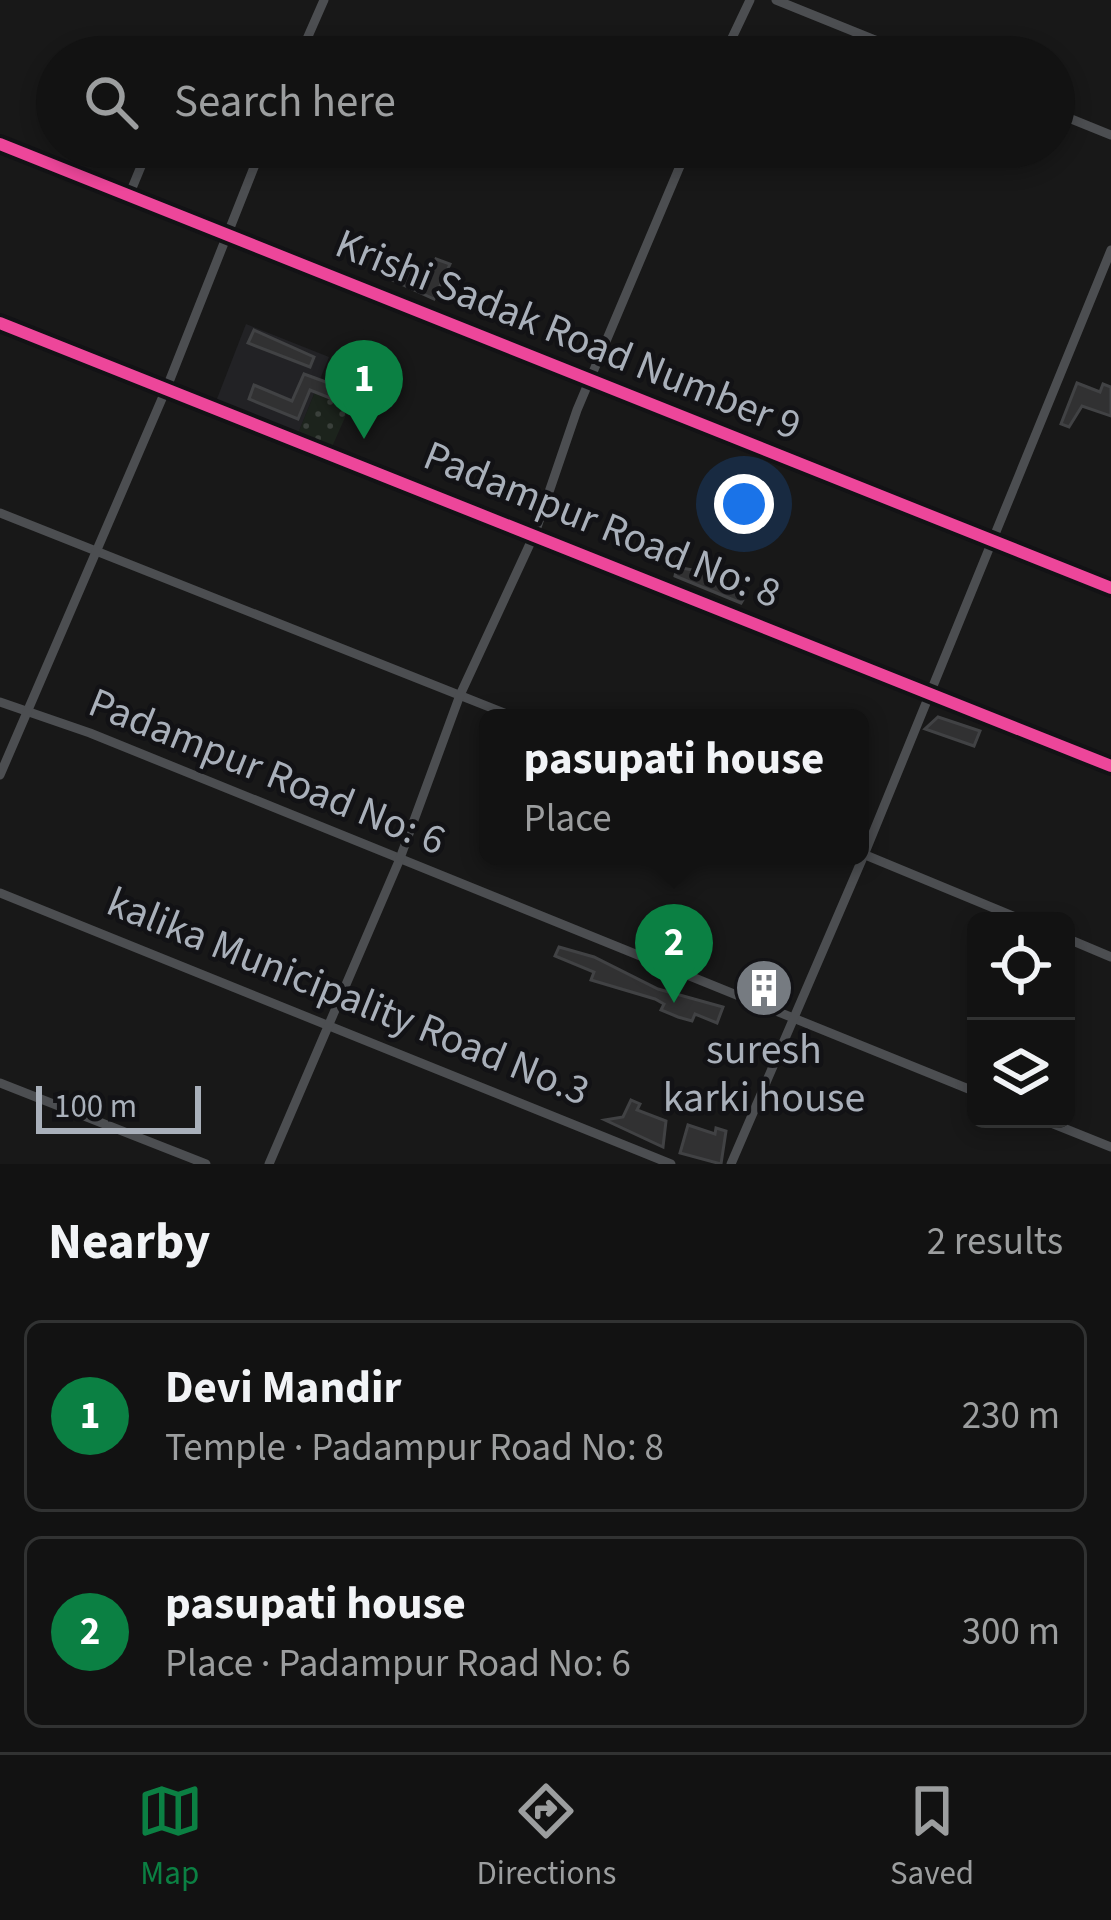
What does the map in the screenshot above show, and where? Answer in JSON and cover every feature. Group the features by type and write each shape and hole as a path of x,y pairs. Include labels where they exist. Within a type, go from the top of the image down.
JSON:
{"street":[{"path":"308,36 324,0"},
{"path":"734,36 750,0"},
{"path":"776,0 865,36"},
{"path":"1075,121 1111,136"},
{"name":"Krishi Sadak Road Number 9","path":"0,144 36,158"},
{"name":"Krishi Sadak Road Number 9","path":"64,168 1111,588"},
{"path":"130,193 140,168"},
{"path":"0,775 167,387 253,168"},
{"path":"269,1164 399,861 460,694 535,533 578,410 680,168"},
{"path":"869,837 1111,250"},
{"name":"Padampur Road No: 8","path":"0,323 1111,766"},
{"path":"0,513 496,709"},
{"name":"Padampur Road No: 6","path":"0,702 967,1089"},
{"path":"869,857 1003,912"},
{"path":"731,1164 857,865"},
{"name":"kalika Municipality Road No.3","path":"0,893 671,1164"},
{"path":"1075,942 1111,957"},
{"path":"0,1083 206,1164"},
{"path":"1063,1128 1111,1148"}],"shaded area":[{"path":"246,324 329,357 297,436 215,404"},
{"path":"315,392 350,406 331,449 297,436"}],"building":[{"path":"436,259 450,264 434,299 388,278 393,265 430,275"},
{"path":"254,330 314,357 310,367 248,343"},
{"path":"304,374 345,389 340,402 310,390 298,419 249,399 254,385 292,401"},
{"path":"1077,383 1100,392 1103,384 1111,387 1111,416 1082,406 1069,427 1061,424"},
{"path":"711,564 725,570 720,584 744,598 741,603 675,576 677,567 708,573"},
{"path":"938,717 980,731 974,746 925,729"},
{"path":"559,947 594,957 658,989 723,1007 717,1023 695,1014 692,1021 678,1017 661,1010 664,1004 655,999 591,980 594,972 555,956"},
{"path":"631,1100 640,1104 637,1110 666,1121 663,1147 605,1120 623,1117"},
{"path":"688,1125 715,1134 716,1128 726,1131 721,1164 680,1153"}],"cycle path":[{"path":"0,144 36,158"},
{"path":"60,168 1111,588"},
{"path":"0,323 1111,766"}],"place":[{"name":"Devi Mandir","path":"364,439"},
{"name":"suresh karki house","path":"764,988"},
{"name":"pasupati house","path":"674,1003"}]}
